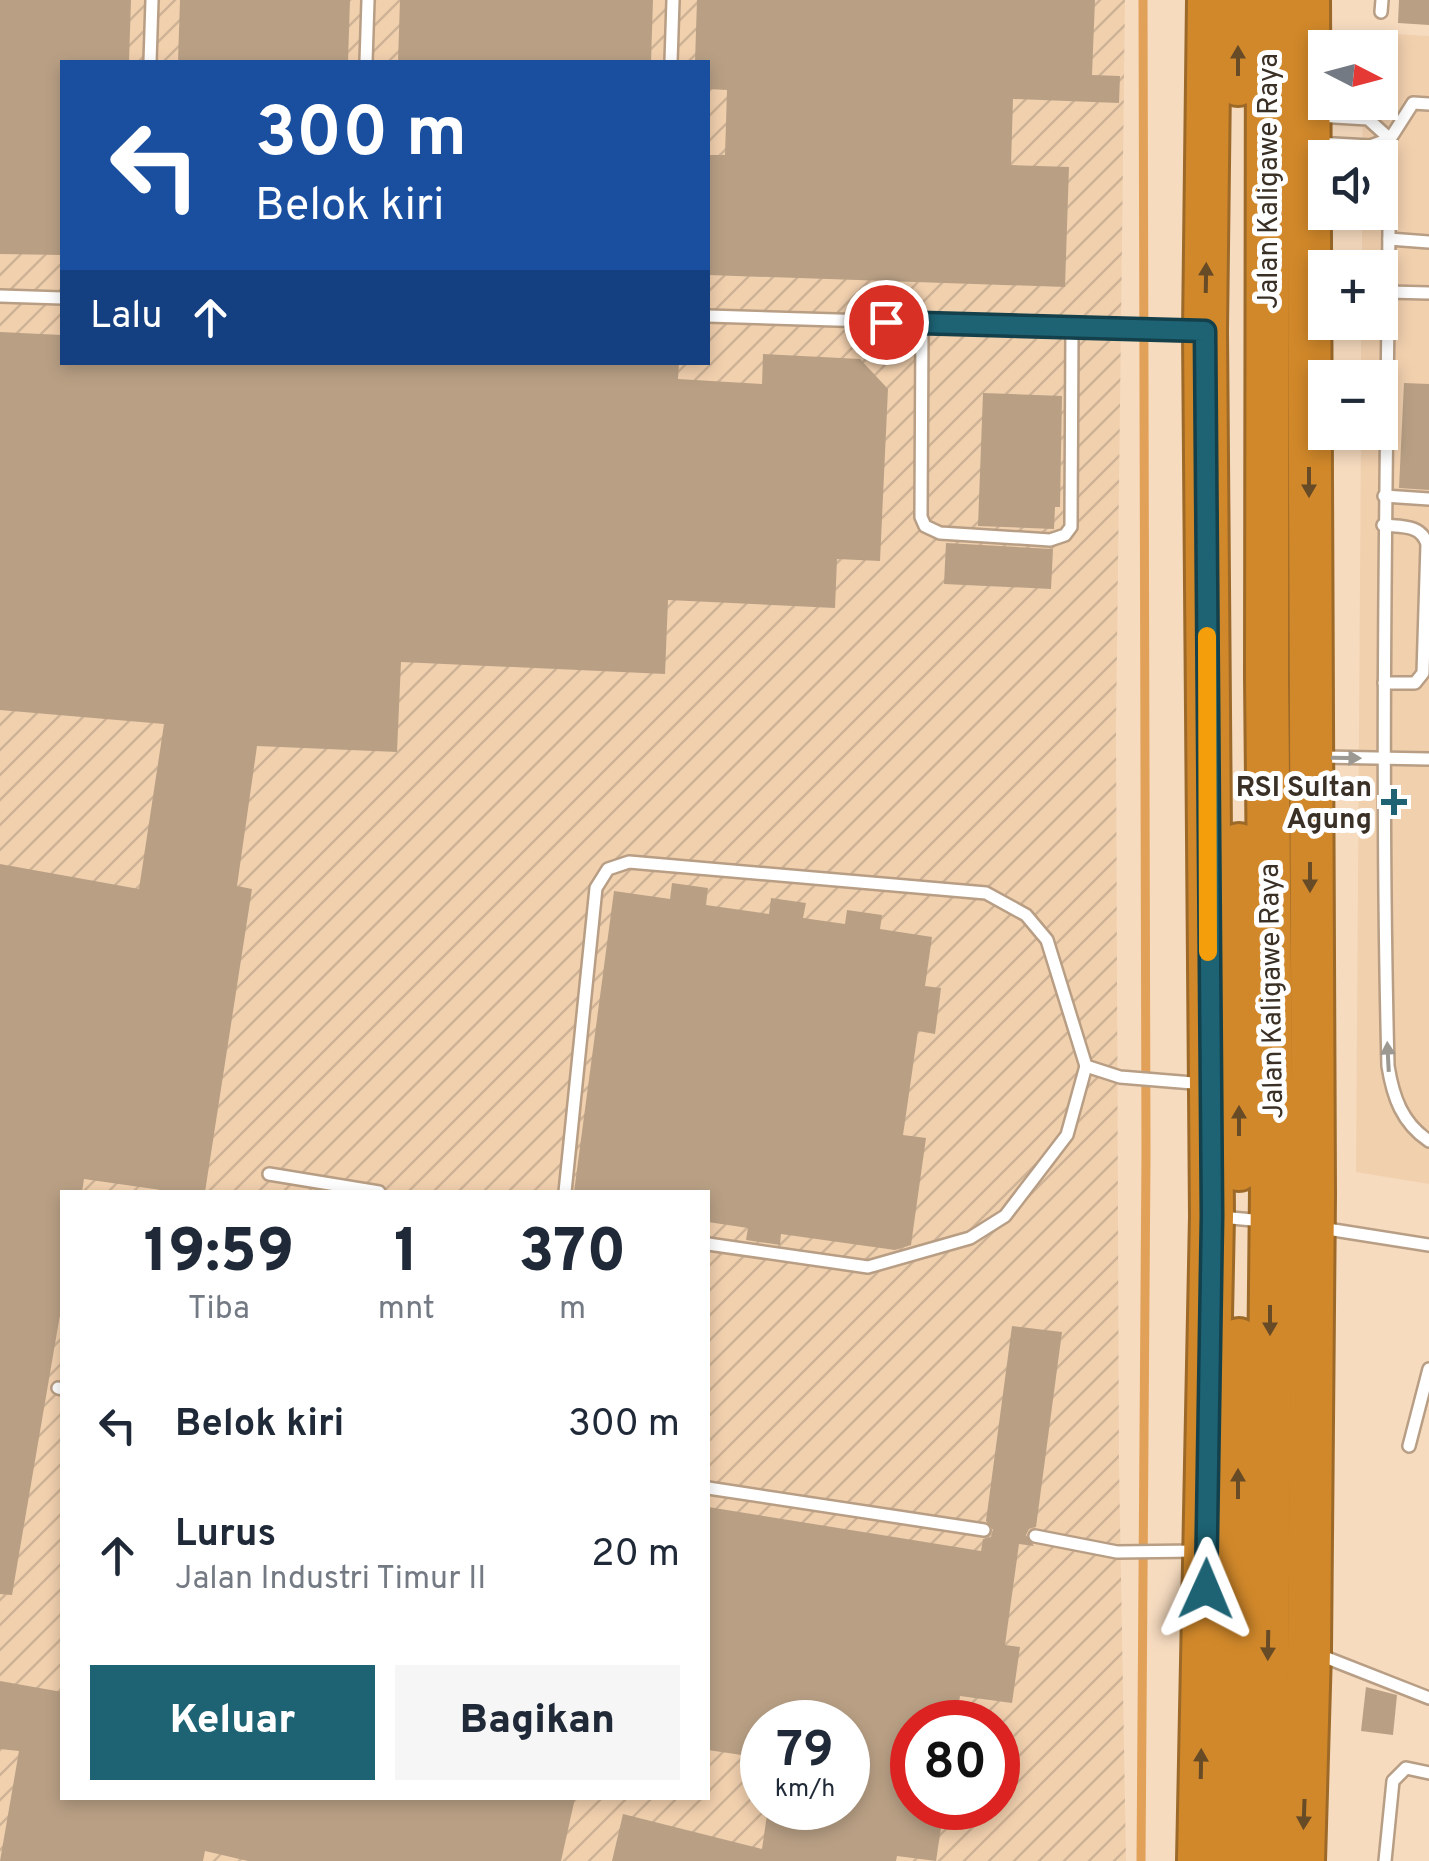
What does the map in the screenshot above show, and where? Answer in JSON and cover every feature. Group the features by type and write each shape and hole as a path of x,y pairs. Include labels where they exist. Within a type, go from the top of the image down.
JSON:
{"highway":[{"path":"1209,0 1196,330 1202,1084 1270,1222 1309,1651 1302,1861"},
{"name":"Jalan Kaligawe Raya","path":"1238,0 1286,134 1265,1861"},
{"name":"Jalan Kaligawe Raya","path":"1236,1861 1270,1222 1288,757 1286,134 1268,0"},
{"path":"1286,134 1308,0"},
{"path":"1198,1861 1191,1552 1270,1222"}],"lane":[{"path":"150,60 152,0"},
{"path":"366,60 368,0"},
{"path":"671,60 673,0"},
{"path":"1389,250 1390,139 1413,104 1429,104"},
{"path":"1286,134 1368,119 1390,139"},
{"path":"1286,134 1370,146 1390,139"},
{"path":"1389,239 1429,242"},
{"path":"1398,292 1429,293"},
{"path":"0,296 60,298"},
{"path":"710,316 1196,330"},
{"path":"922,322 921,516 926,526 940,534 1050,540 1065,536 1071,527 1072,326"},
{"path":"1387,340 1383,526 1388,1066 1392,1094 1404,1118 1429,1141"},
{"path":"1384,496 1429,499"},
{"path":"1383,526 1418,529 1426,544 1423,673 1415,683 1384,683"},
{"path":"1288,757 1429,759"},
{"path":"565,1190 596,888 608,869 629,862 986,893 1026,915 1047,940 1086,1066 1067,1135 1005,1216 970,1238 868,1268 710,1244"},
{"path":"1086,1066 1120,1078 1202,1084"},
{"path":"269,1174 366,1190"},
{"path":"1270,1222 1429,1245"},
{"path":"1409,1446 1429,1369"},
{"path":"710,1488 984,1530"},
{"path":"1035,1536 1116,1552 1191,1552"},
{"path":"1309,1651 1429,1698"},
{"path":"1386,1861 1393,1781 1406,1768 1429,1773"}],"shaded area":[{"path":"0,0 1125,0 1116,727 1119,1464 1126,1861 0,1861"},
{"name":"RSI Sultan Agung","path":"1398,34 1429,36 1429,1184 1356,1172 1361,450 1398,450 1398,360 1361,360 1361,340 1398,340 1398,250 1362,250 1362,230 1398,230 1398,140 1362,140 1363,120 1398,120"}],"building":[{"path":"0,0 131,0 129,60 60,60 60,255 0,254"},
{"path":"180,0 350,0 348,60 178,60"},
{"path":"400,0 653,0 651,60 398,60"},
{"path":"697,0 1095,0 1092,75 1120,76 1119,103 1013,99 1011,165 1069,167 1065,287 710,275 710,155 725,155 727,90 710,89 710,60 695,60"},
{"path":"1399,0 1429,0 1429,25 1398,23"},
{"path":"0,332 60,335 60,365 679,365 678,379 762,384 763,354 860,359 888,389 880,561 837,559 835,608 668,600 665,674 401,662 397,752 257,746 237,886 252,889 205,1190 161,1190 84,1179 82,1190 60,1190 60,1315 12,1595 0,1594 0,864 139,889 164,724 0,710"},
{"path":"1404,383 1429,384 1429,490 1399,488"},
{"path":"983,393 1062,396 1060,507 1055,507 1054,529 978,526"},
{"path":"946,543 1053,549 1051,589 944,584"},
{"path":"672,883 708,888 706,905 769,914 771,898 806,903 803,918 845,924 847,910 882,915 880,929 932,937 925,986 941,988 935,1034 918,1031 903,1135 926,1138 911,1245 895,1250 781,1234 780,1245 746,1240 748,1228 710,1222 710,1190 574,1190 614,891 670,899"},
{"path":"1012,1326 1062,1332 1036,1527 1026,1535 1034,1546 1019,1544 1005,1645 1020,1647 1012,1700 960,1696 959,1700 890,1700 890,1830 941,1830 936,1861 897,1856 896,1861 612,1861 623,1814 762,1849 765,1830 870,1830 870,1700 740,1700 740,1755 710,1750 710,1507 981,1551 983,1539 991,1537 993,1530 986,1521"},
{"path":"0,1681 60,1692 60,1800 575,1800 561,1861 248,1861 205,1851 203,1861 0,1861 19,1751 0,1749"},
{"path":"1366,1687 1397,1695 1393,1735 1361,1731"}],"waterway":[{"path":"1141,1861 1146,1155 1143,0"}],"slow traffic":[{"path":"1207,636 1208,952"}],"place":[{"name":"RSI Sultan Agung","path":"1394,802"}],"route":[{"path":"886,322 1205,331 1212,1216 1206,1589"}]}
